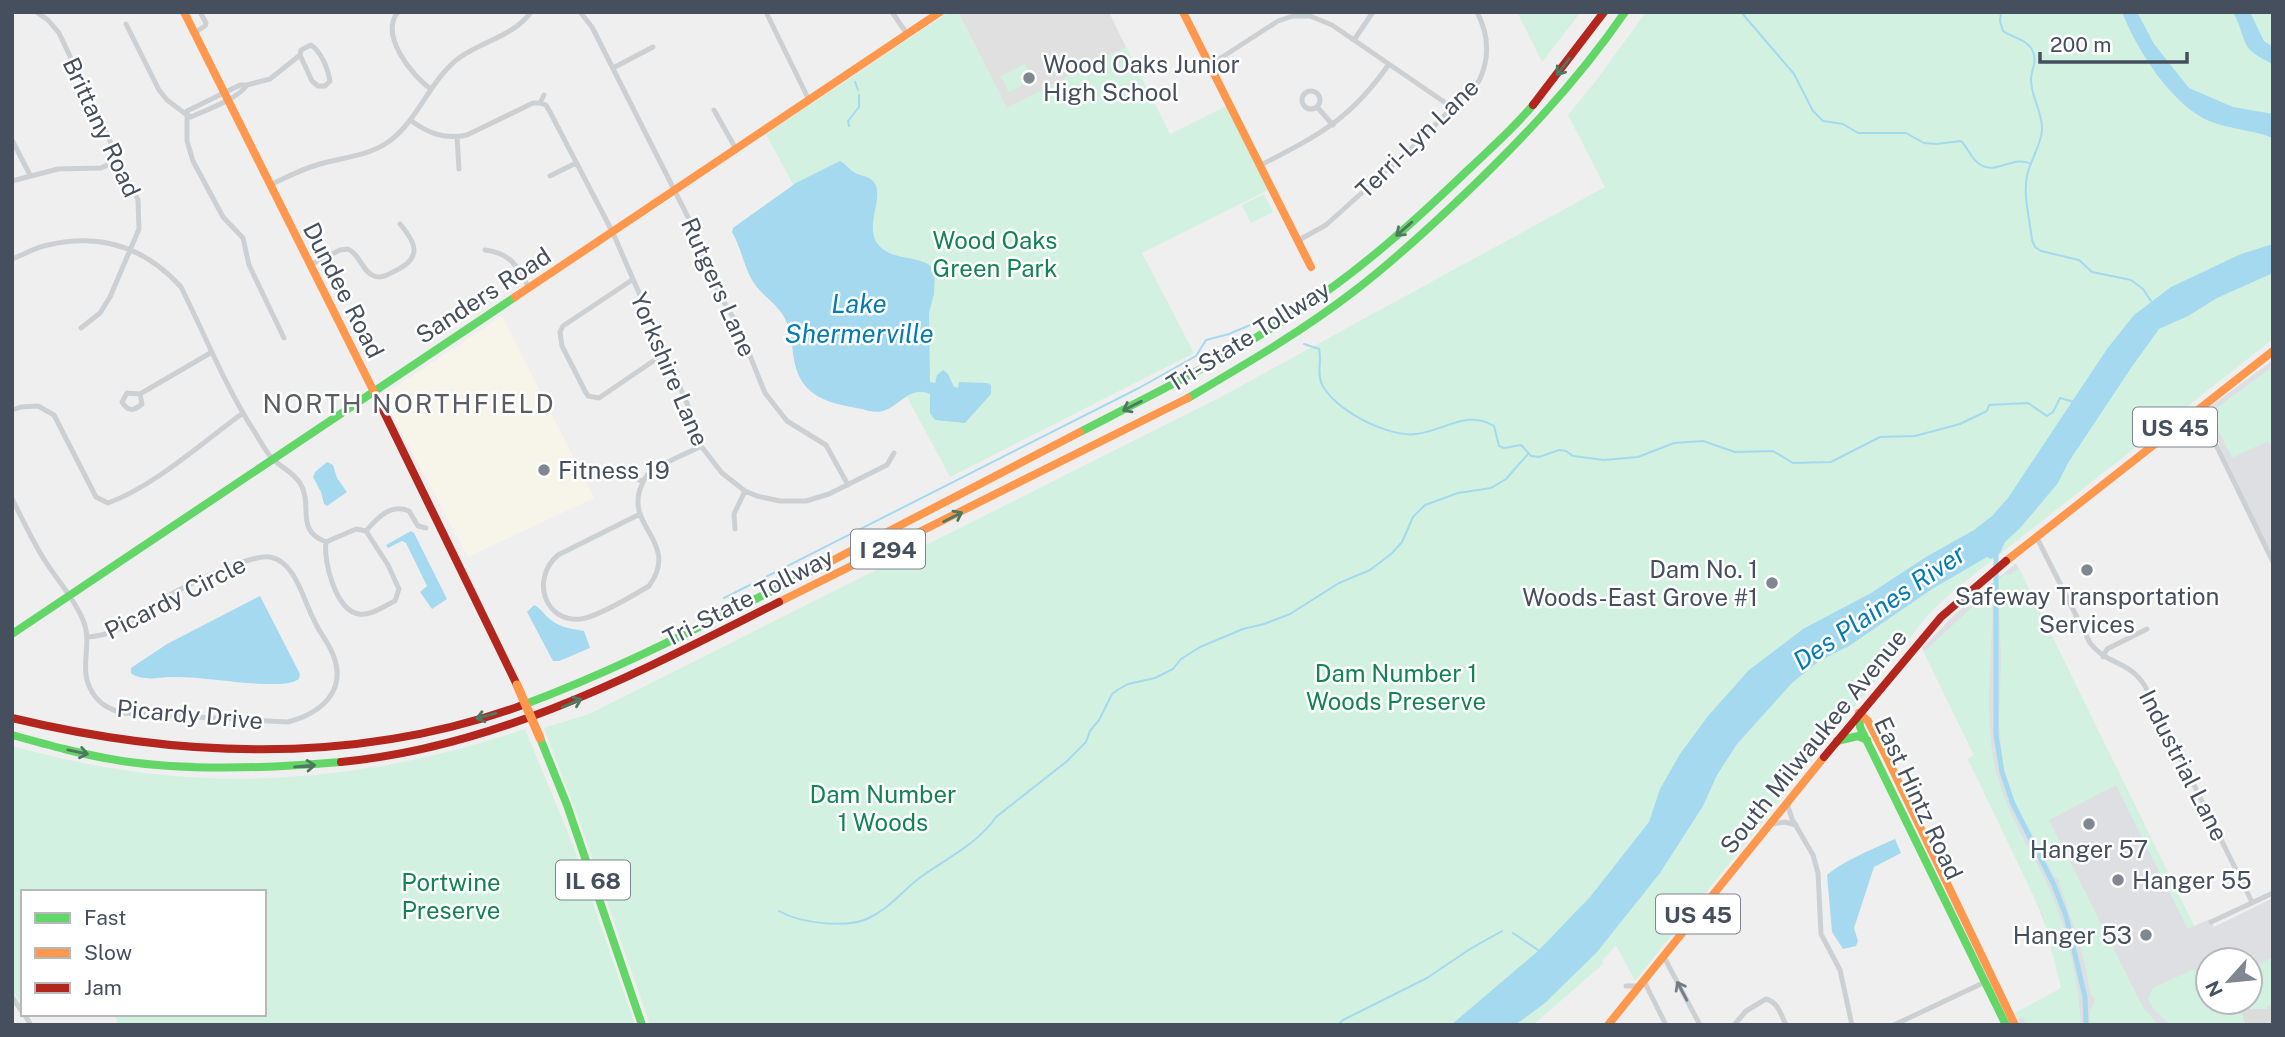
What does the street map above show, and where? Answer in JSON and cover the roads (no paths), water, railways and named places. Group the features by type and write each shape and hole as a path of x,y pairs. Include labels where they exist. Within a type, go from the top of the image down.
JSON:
{"main road":[{"name":"Dundee Road","path":"184,12 517,685 567,805 642,1025"},
{"name":"Sanders Road","path":"12,634 71,597 272,459 940,12"},
{"path":"1184,12 1311,267"},
{"name":"Tri-State Tollway","path":"12,718 52,729 159,746 291,750 356,743 463,723 513,708 584,680 849,552 1173,386 1284,320 1329,290 1405,228 1531,110 1604,12"},
{"name":"Tri-State Tollway","path":"12,735 118,761 230,769 352,763 399,755 492,732 618,684 1181,402 1276,346 1363,284 1411,244 1509,153 1601,47 1625,12"},
{"name":"South Milwaukee Avenue","path":"1608,1025 1835,741 1941,617 2004,563 2273,351"},
{"name":"East Hintz Road","path":"1859,713 1860,727 2006,1025"},
{"name":"East Hintz Road","path":"1859,713 1868,720 2015,1025"},
{"path":"1835,741 1858,736 1867,740"}],"street":[{"name":"Brittany Road","path":"37,12 59,33 138,200 139,229 110,298 100,313 81,328"},
{"path":"194,33 206,23 200,12"},
{"path":"270,185 316,165 376,150 393,139 456,61 514,28 531,12"},
{"name":"Rutgers Lane","path":"580,12 592,27 693,227 708,274 738,326 765,393 787,421 826,444 848,485"},
{"path":"765,12 809,100"},
{"path":"892,12 907,34"},
{"path":"1354,40 1373,12"},
{"name":"Terri-Lyn Lane","path":"1299,240 1326,225 1414,146 1479,81 1485,67 1486,34 1477,12"},
{"path":"385,14 396,15 393,35 404,60 412,74 431,89"},
{"path":"1210,65 1278,21 1293,16 1317,18 1354,40 1452,108"},
{"path":"126,24 159,90 167,100 191,117 240,85 270,79 300,55 304,48 311,46 329,73 330,81 324,86 318,86 312,81 300,55"},
{"path":"130,32 137,27"},
{"path":"613,68 653,47"},
{"path":"1261,165 1333,125 1366,95 1389,64"},
{"path":"226,95 187,111 187,141 193,160 223,217 243,238 248,265 285,338"},
{"path":"410,120 438,136 457,137 467,135 533,103 540,103 544,95"},
{"name":"Yorkshire Lane","path":"540,103 546,105 550,112 612,233 689,408 701,446 722,473 746,491 768,499 794,502 817,498 848,485 887,465 894,453"},
{"path":"200,104 204,111"},
{"path":"1317,107 1333,125"},
{"path":"714,110 736,149"},
{"path":"457,137 459,169"},
{"path":"12,139 30,175"},
{"path":"12,181 68,168 101,168 120,159"},
{"path":"550,176 576,163"},
{"path":"310,265 348,248 359,257 373,276 386,276 409,264 415,252 408,233 400,224"},
{"path":"12,259 44,245 86,239 109,242 169,274 181,287 243,413 272,459 286,467 301,485 305,495 308,529 326,542"},
{"path":"485,250 501,252 519,269 529,288"},
{"path":"632,281 563,326 557,332 562,346 592,401 604,396 665,353"},
{"path":"279,329 288,324"},
{"path":"140,394 212,352"},
{"path":"12,410 38,407 54,415 96,497 108,503 122,498 160,474 243,413"},
{"path":"2199,408 2273,562"},
{"path":"640,514 558,555 544,571 542,583 550,605 558,613 567,618 584,619 649,586 660,565 659,550 640,514 638,496 643,482 648,474 701,446"},
{"path":"632,476 643,482"},
{"path":"735,529 734,514 746,491"},
{"name":"Picardy Drive","path":"12,499 43,558 71,597 83,620 88,637 85,676 90,690 108,709 123,713 288,722 316,711 333,693"},
{"path":"366,531 384,513 399,508 409,511 418,526 426,528"},
{"path":"356,529 366,531 388,565 399,589 395,601 370,613 353,613 346,607 332,582 324,552 326,542 356,529"},
{"name":"Industrial Lane","path":"2037,538 2090,643 2103,657 2130,668 2145,686 2252,902"},
{"name":"Picardy Circle","path":"88,637 104,636 123,628 166,598 246,559 268,556 277,558 289,569 313,620 331,648 337,666 333,693"},
{"path":"2103,657 2107,649 2147,629"},
{"path":"1786,802 1814,855 1821,934 1840,970 1852,1025"},
{"path":"1768,824 1785,822 1796,825"},
{"path":"2211,922 2273,893"},
{"path":"1664,957 1700,1025"},
{"path":"1894,1025 1986,982"},
{"path":"1626,986 1642,984 1665,1025"},
{"path":"1734,1025 1746,1011 1766,999 1777,1006 1786,1025"}],"water":[{"path":"2122,12 2137,12 2154,44 2189,88 2233,107 2273,114 2273,138 2209,121 2181,102 2146,59"},
{"path":"2233,12 2250,12 2264,41 2273,47 2273,64 2249,48"},
{"name":"Lake Shermerville","path":"840,161 854,173 870,178 876,186 873,227 877,243 890,253 922,261 935,270 934,294 929,313 930,382 935,383 937,375 943,370 954,387 958,388 959,382 991,385 991,394 965,423 935,420 930,413 930,394 923,392 911,394 878,412 828,401 810,391 798,373 790,332 784,317 756,286 749,273 732,232 733,228 796,183"},
{"name":"Des Plaines River","path":"2273,244 2273,273 2217,298 2188,316 2159,329 2068,463 2058,483 2005,542 2000,553 1991,559 1987,557 1932,589 1849,646 1819,661 1792,683 1737,744 1717,775 1703,806 1660,873 1597,952 1545,1003 1515,1025 1451,1025 1538,951 1590,897 1649,822 1660,789 1680,754 1708,716 1749,670 1803,629 1871,593 1974,530 1992,516 2008,498 2107,349 2134,315 2171,287 2241,254"},
{"path":"327,462 333,465 337,478 347,492 327,506 313,477"},
{"path":"411,531 447,599 432,609 420,592 427,586 406,543 402,541 388,548 386,545"},
{"path":"260,596 300,674 299,679 286,683 264,684 182,677 144,678 131,673 131,668 167,644"},
{"path":"534,605 559,625 584,631 590,648 553,661 527,612"},
{"path":"1895,839 1901,853 1874,867 1854,928 1858,941 1856,946 1843,949 1832,932 1827,875 1850,860"}],"waterway":[{"path":"1741,12 1794,74 1813,111 1823,121 1843,124 1858,133 1906,133 1924,143 1961,141 1976,161 1985,167 2018,162 2031,164"},
{"path":"2001,12 2003,31 2028,45 2034,55 2031,85 2041,117 2042,130 2028,170 2026,192 2035,247 2041,251 2079,260 2092,272 2131,280 2143,289 2151,301"},
{"path":"855,82 858,90"},
{"path":"849,126 848,121 859,107 859,95"},
{"path":"724,598 1139,388 1196,356 1206,340 1255,323"},
{"path":"1304,344 1319,349 1320,378 1327,392 1336,402 1362,420 1405,434 1426,432 1465,420 1484,421 1494,426 1499,446 1504,448 1521,445 1531,456 1539,457 1559,450 1573,456 1604,460 1638,457 1674,443 1703,441 1735,452 1773,451 1793,463 1831,462 1880,437 1915,436 1960,424 1987,411 1989,405 2028,403 2047,416 2053,412 2060,398 2074,402"},
{"path":"779,911 799,919 836,924 859,921 877,914 918,879 973,842 996,817 1066,762 1086,742 1112,694 1119,689 1128,684 1155,678 1173,669 1181,659 1200,647 1290,614 1339,583 1370,570 1402,542 1413,517 1425,505 1458,493 1491,488 1506,479 1528,454"},
{"path":"1996,551 1996,735 2002,772 2013,804 2054,885 2066,916 2085,997 2086,1025"},
{"path":"1338,1025 1427,978 1502,931"},
{"path":"1513,933 1538,950"}],"place":[{"name":"Wood Oaks Junior High School","path":"1029,78"},
{"name":"Fitness 19","path":"544,470"},
{"name":"Safeway Transportation Services","path":"2087,570"},
{"name":"Dam No. 1 Woods-East Grove #1","path":"1772,583"},
{"name":"Hanger 57","path":"2089,824"},
{"name":"Hanger 55","path":"2118,880"},
{"name":"Hanger 53","path":"2146,935"}],"district":[{"name":"NORTH NORTHFIELD","path":"409,403"}],"park label":[{"name":"Wood Oaks Green Park","path":"995,254"},
{"name":"Dam Number 1 Woods Preserve","path":"1396,687"},
{"name":"Dam Number 1 Woods","path":"883,808"},
{"name":"Portwine Preserve","path":"451,896"}]}
